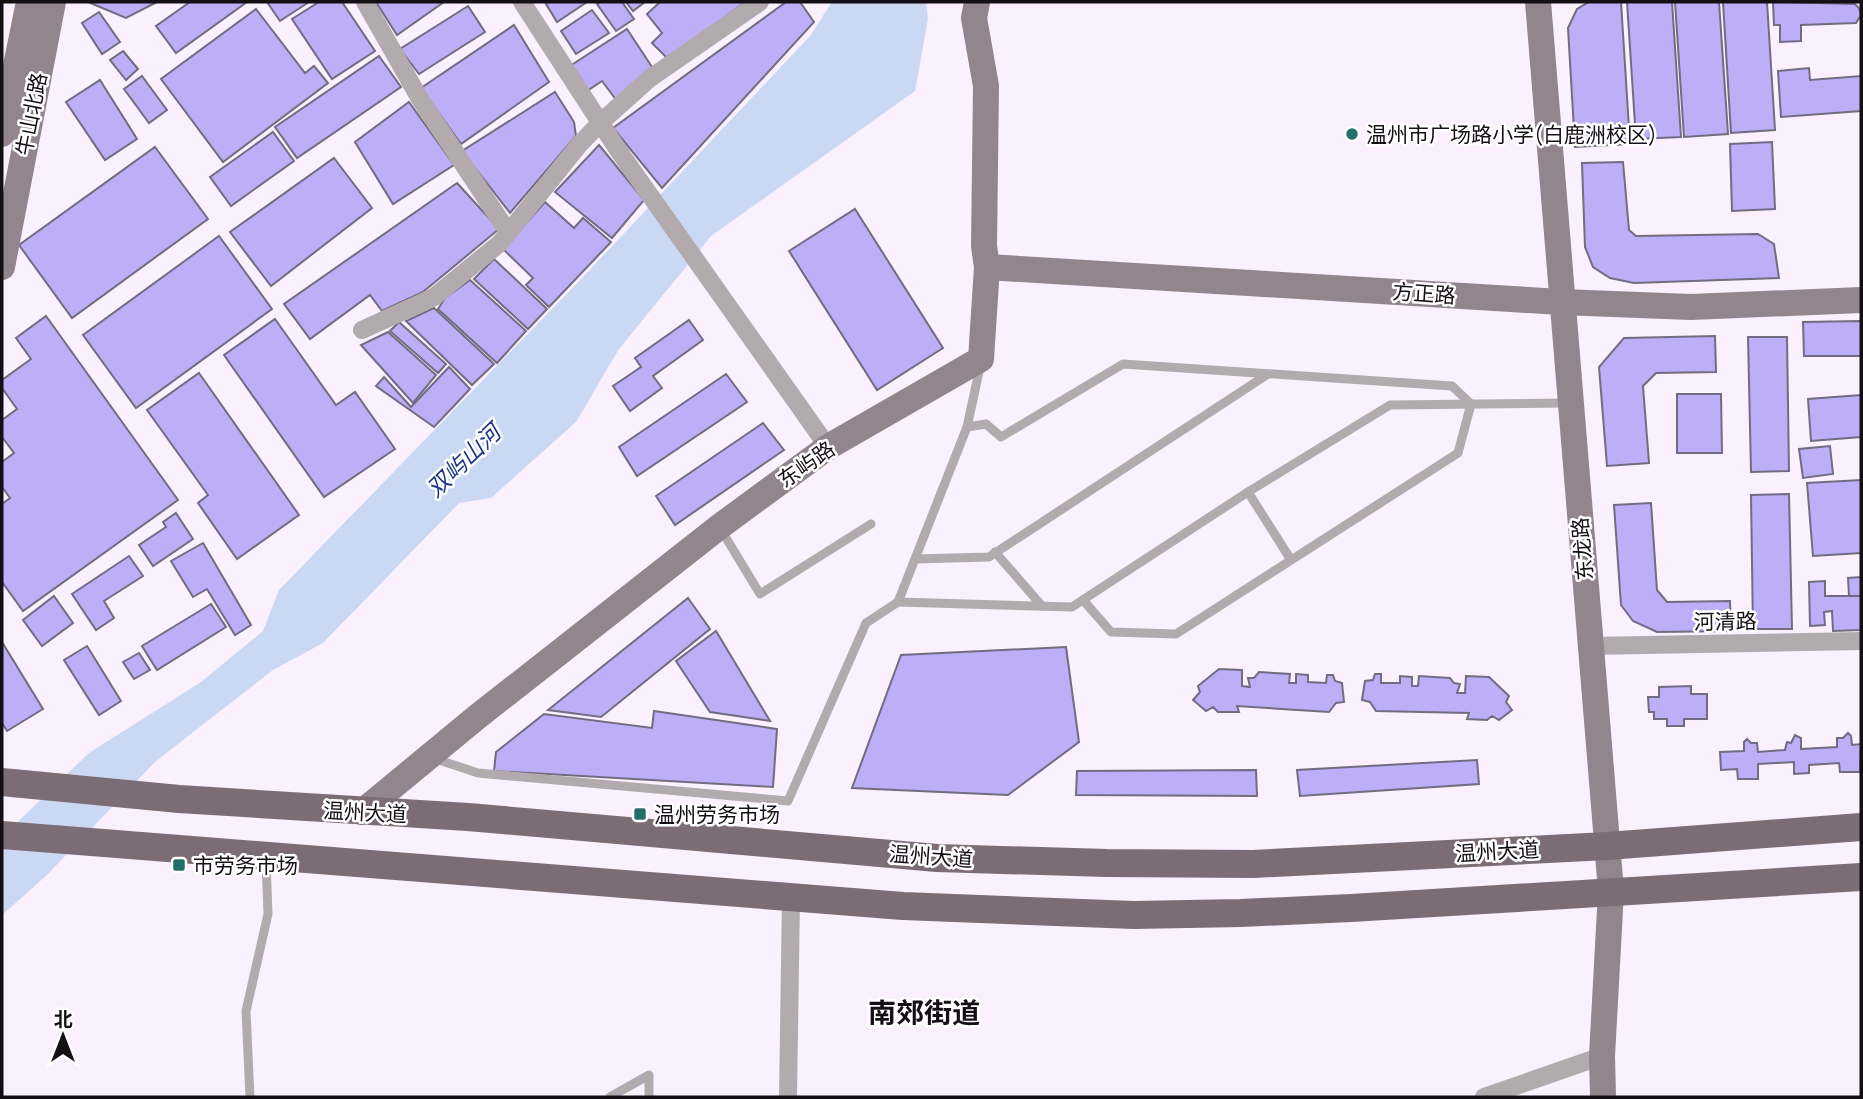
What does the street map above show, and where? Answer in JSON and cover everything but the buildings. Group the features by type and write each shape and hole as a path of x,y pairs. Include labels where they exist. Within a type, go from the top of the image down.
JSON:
{"main road":[{"name":"温州大道","path":"2,782 146,796 468,817 937,858 1107,863 1253,864 1607,846 1861,827"},
{"path":"4,835 902,906 1134,915 1241,913 1861,877"}],"street":[{"name":"牛山北路","path":"2,134 29,2"},
{"name":"牛山北路","path":"2,267 53,2"},
{"path":"365,2 419,99 508,232"},
{"path":"522,2 600,123 828,447"},
{"path":"362,330 434,297 500,243 600,123 649,79 760,2"},
{"path":"977,2 974,18 986,86 984,246 987,267 981,359"},
{"name":"东龙路","path":"1538,2 1611,891 1602,1097"},
{"name":"方正路","path":"987,267 1561,302 1691,307 1861,300"},
{"name":"东屿路","path":"362,812 719,527 828,447 981,359"},
{"name":"河清路","path":"1590,646 1861,641"},
{"path":"788,1097 790,898"},
{"path":"1484,1097 1602,1056"}],"lane":[{"path":"898,602 967,427 981,359"},
{"path":"967,427 986,424 1001,437 1123,364 1452,386 1471,404"},
{"path":"915,559 989,557 1268,374"},
{"path":"429,757 478,773 788,801 866,623 898,602 1072,607 1248,492 1390,405 1570,403"},
{"path":"1083,600 1111,632 1175,634 1458,453 1471,404"},
{"path":"1248,492 1292,560"},
{"path":"719,527 760,594 871,524"},
{"path":"995,552 1042,606"},
{"path":"250,1097 246,1011 268,914 266,856"},
{"path":"610,1097 649,1076 649,1097"}],"water":[{"name":"双屿山河","path":"832,2 926,2 928,19 915,91 711,236 619,349 576,422 491,498 459,503 323,643 273,670 156,761 47,875 2,915 2,837 89,753 201,682 263,631 279,590 582,278 810,36"}],"place":[{"name":"温州市广场路小学(白鹿洲校区)","path":"1352,134"},
{"name":"温州劳务市场","path":"640,814"},
{"name":"市劳务市场","path":"179,865"}],"district":[{"name":"南郊街道","path":"924,1012"}]}
